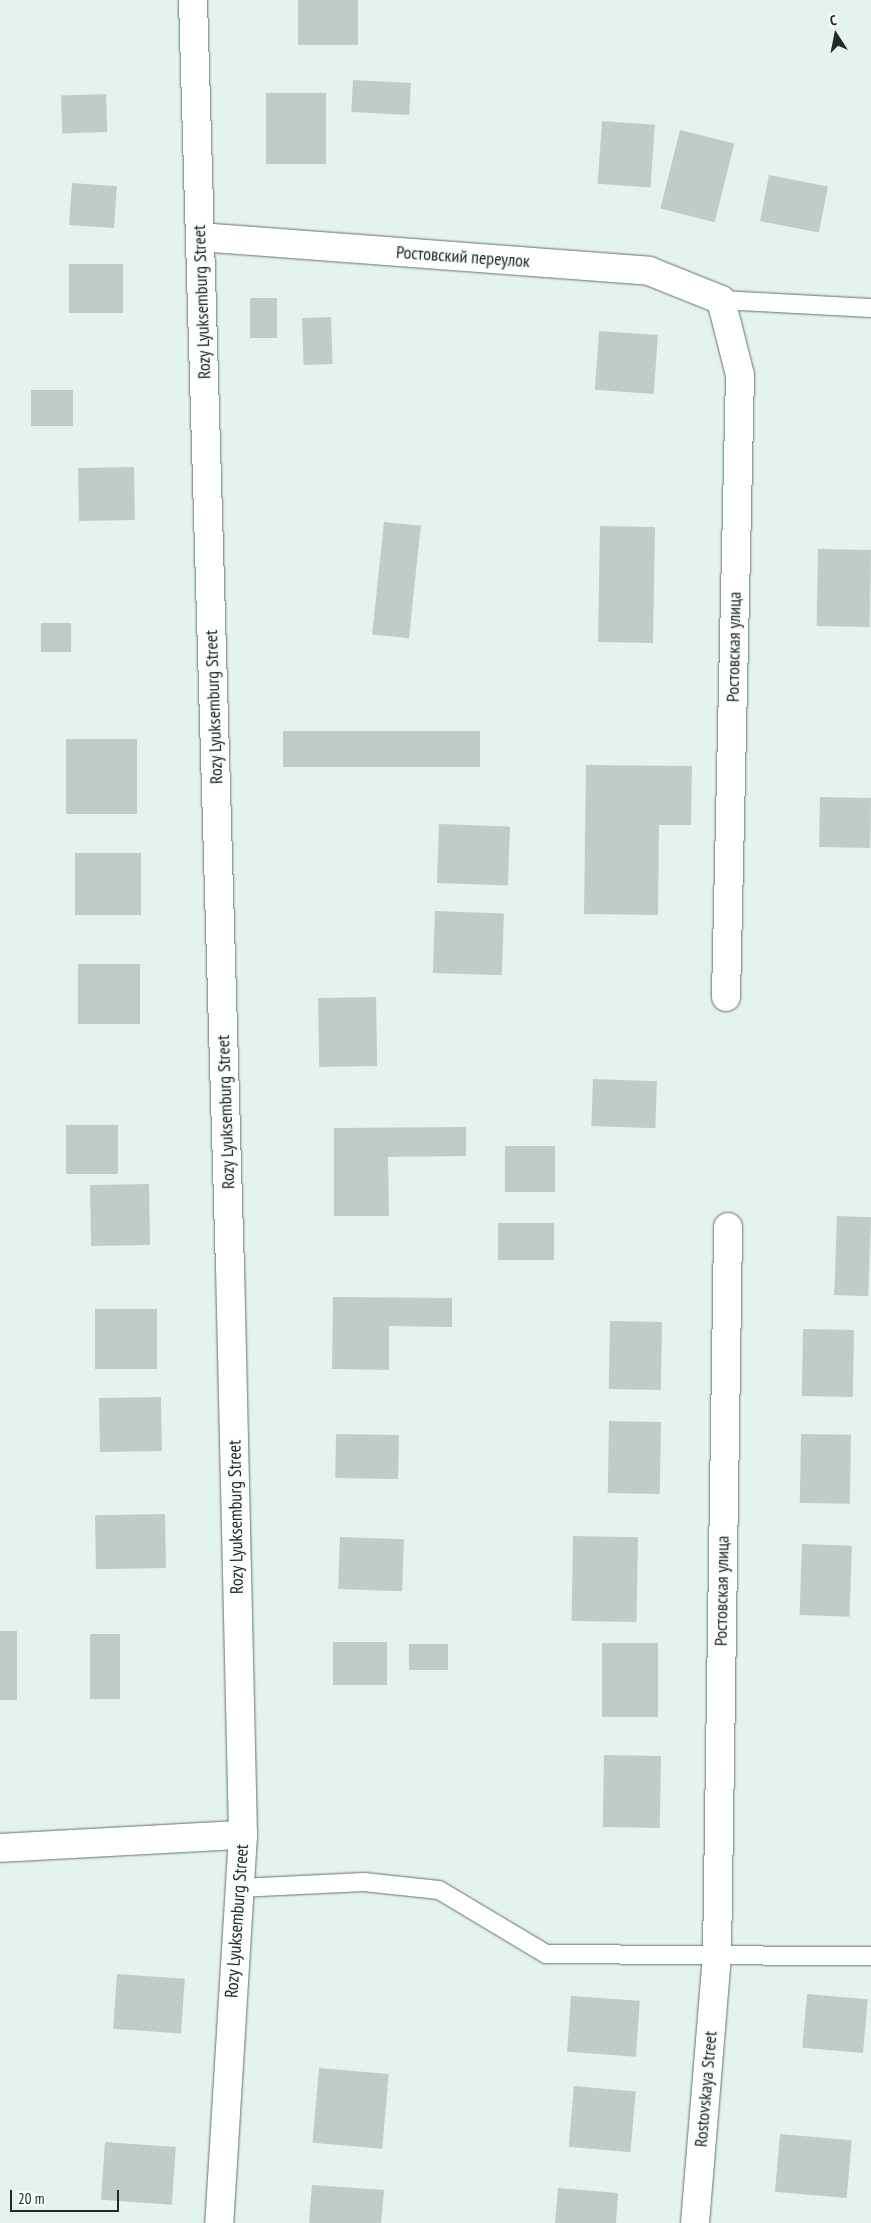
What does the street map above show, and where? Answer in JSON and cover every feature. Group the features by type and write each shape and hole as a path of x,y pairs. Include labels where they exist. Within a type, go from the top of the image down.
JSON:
{"street":[{"name":"Rozy Lyuksemburg Street","path":"192,0 230,1256 242,1835 219,2223"},
{"name":"Ростовский переулок","path":"200,237 649,271 721,300"},
{"name":"Ростовская улица","path":"721,300 740,375 726,997"},
{"name":"Ростовская улица","path":"717,1955 728,1227"},
{"path":"0,1848 242,1835"},
{"name":"Rostovskaya Street","path":"695,2223 717,1955"}],"lane":[{"path":"721,300 871,308"},
{"path":"239,1888 364,1882 439,1890 546,1954 871,1956"}],"building":[{"path":"298,0 358,0 358,45 298,45"},
{"path":"353,80 411,83 409,115 351,112"},
{"path":"266,93 326,93 326,164 266,164"},
{"path":"106,94 107,132 62,134 61,96"},
{"path":"602,121 655,125 650,188 598,184"},
{"path":"680,130 734,144 715,222 660,209"},
{"path":"769,175 828,186 819,233 760,221"},
{"path":"72,183 117,186 114,228 69,225"},
{"path":"69,264 123,264 123,313 69,313"},
{"path":"250,298 277,298 277,338 250,338"},
{"path":"331,317 333,364 304,365 302,318"},
{"path":"599,331 658,335 654,394 595,390"},
{"path":"31,390 73,390 73,426 31,426"},
{"path":"134,467 135,520 79,521 78,468"},
{"path":"384,522 421,526 409,638 372,634"},
{"path":"600,526 655,527 653,643 598,642"},
{"path":"818,549 871,550 870,627 817,626"},
{"path":"41,623 71,623 71,652 41,652"},
{"path":"283,731 480,731 480,767 283,767"},
{"path":"66,739 137,739 137,814 66,814"},
{"path":"586,765 692,766 691,825 659,825 658,915 584,914"},
{"path":"820,797 871,798 870,848 819,847"},
{"path":"439,824 510,826 508,885 437,883"},
{"path":"75,853 141,853 141,915 75,915"},
{"path":"435,911 504,913 502,975 433,973"},
{"path":"78,964 140,964 140,1024 78,1024"},
{"path":"376,997 377,1066 319,1067 318,998"},
{"path":"593,1079 657,1081 655,1128 591,1126"},
{"path":"66,1125 118,1125 118,1174 66,1174"},
{"path":"466,1127 466,1156 388,1157 389,1216 334,1216 334,1128"},
{"path":"505,1146 555,1146 555,1192 505,1192"},
{"path":"149,1184 150,1245 91,1246 90,1185"},
{"path":"837,1216 871,1217 868,1296 834,1295"},
{"path":"498,1223 554,1223 554,1260 498,1260"},
{"path":"333,1297 452,1298 452,1327 389,1326 389,1370 332,1369"},
{"path":"95,1309 157,1309 157,1369 95,1369"},
{"path":"610,1321 662,1322 661,1390 609,1389"},
{"path":"803,1329 854,1330 853,1397 802,1396"},
{"path":"161,1397 162,1451 100,1452 99,1398"},
{"path":"609,1421 661,1422 660,1494 608,1493"},
{"path":"336,1434 399,1435 398,1479 335,1478"},
{"path":"801,1434 851,1435 850,1504 800,1503"},
{"path":"165,1514 166,1568 96,1569 95,1515"},
{"path":"573,1536 638,1537 637,1622 572,1621"},
{"path":"340,1537 404,1539 402,1591 338,1589"},
{"path":"802,1544 852,1546 849,1617 800,1615"},
{"path":"0,1631 17,1631 17,1700 0,1700"},
{"path":"90,1634 120,1634 120,1699 90,1699"},
{"path":"333,1642 387,1642 387,1685 333,1685"},
{"path":"602,1643 658,1643 658,1717 602,1717"},
{"path":"409,1644 448,1644 448,1670 409,1670"},
{"path":"604,1755 661,1756 660,1828 603,1827"},
{"path":"117,1974 185,1979 181,2034 113,2029"},
{"path":"807,1994 868,1999 863,2053 802,2048"},
{"path":"571,1996 640,2001 636,2057 567,2052"},
{"path":"319,2068 389,2074 382,2149 312,2143"},
{"path":"574,2086 636,2091 630,2152 569,2147"},
{"path":"780,2134 852,2140 847,2198 775,2192"},
{"path":"105,2142 176,2147 172,2205 101,2200"},
{"path":"312,2185 384,2190 381,2223 309,2223"},
{"path":"558,2188 618,2193 616,2223 555,2223"}]}
